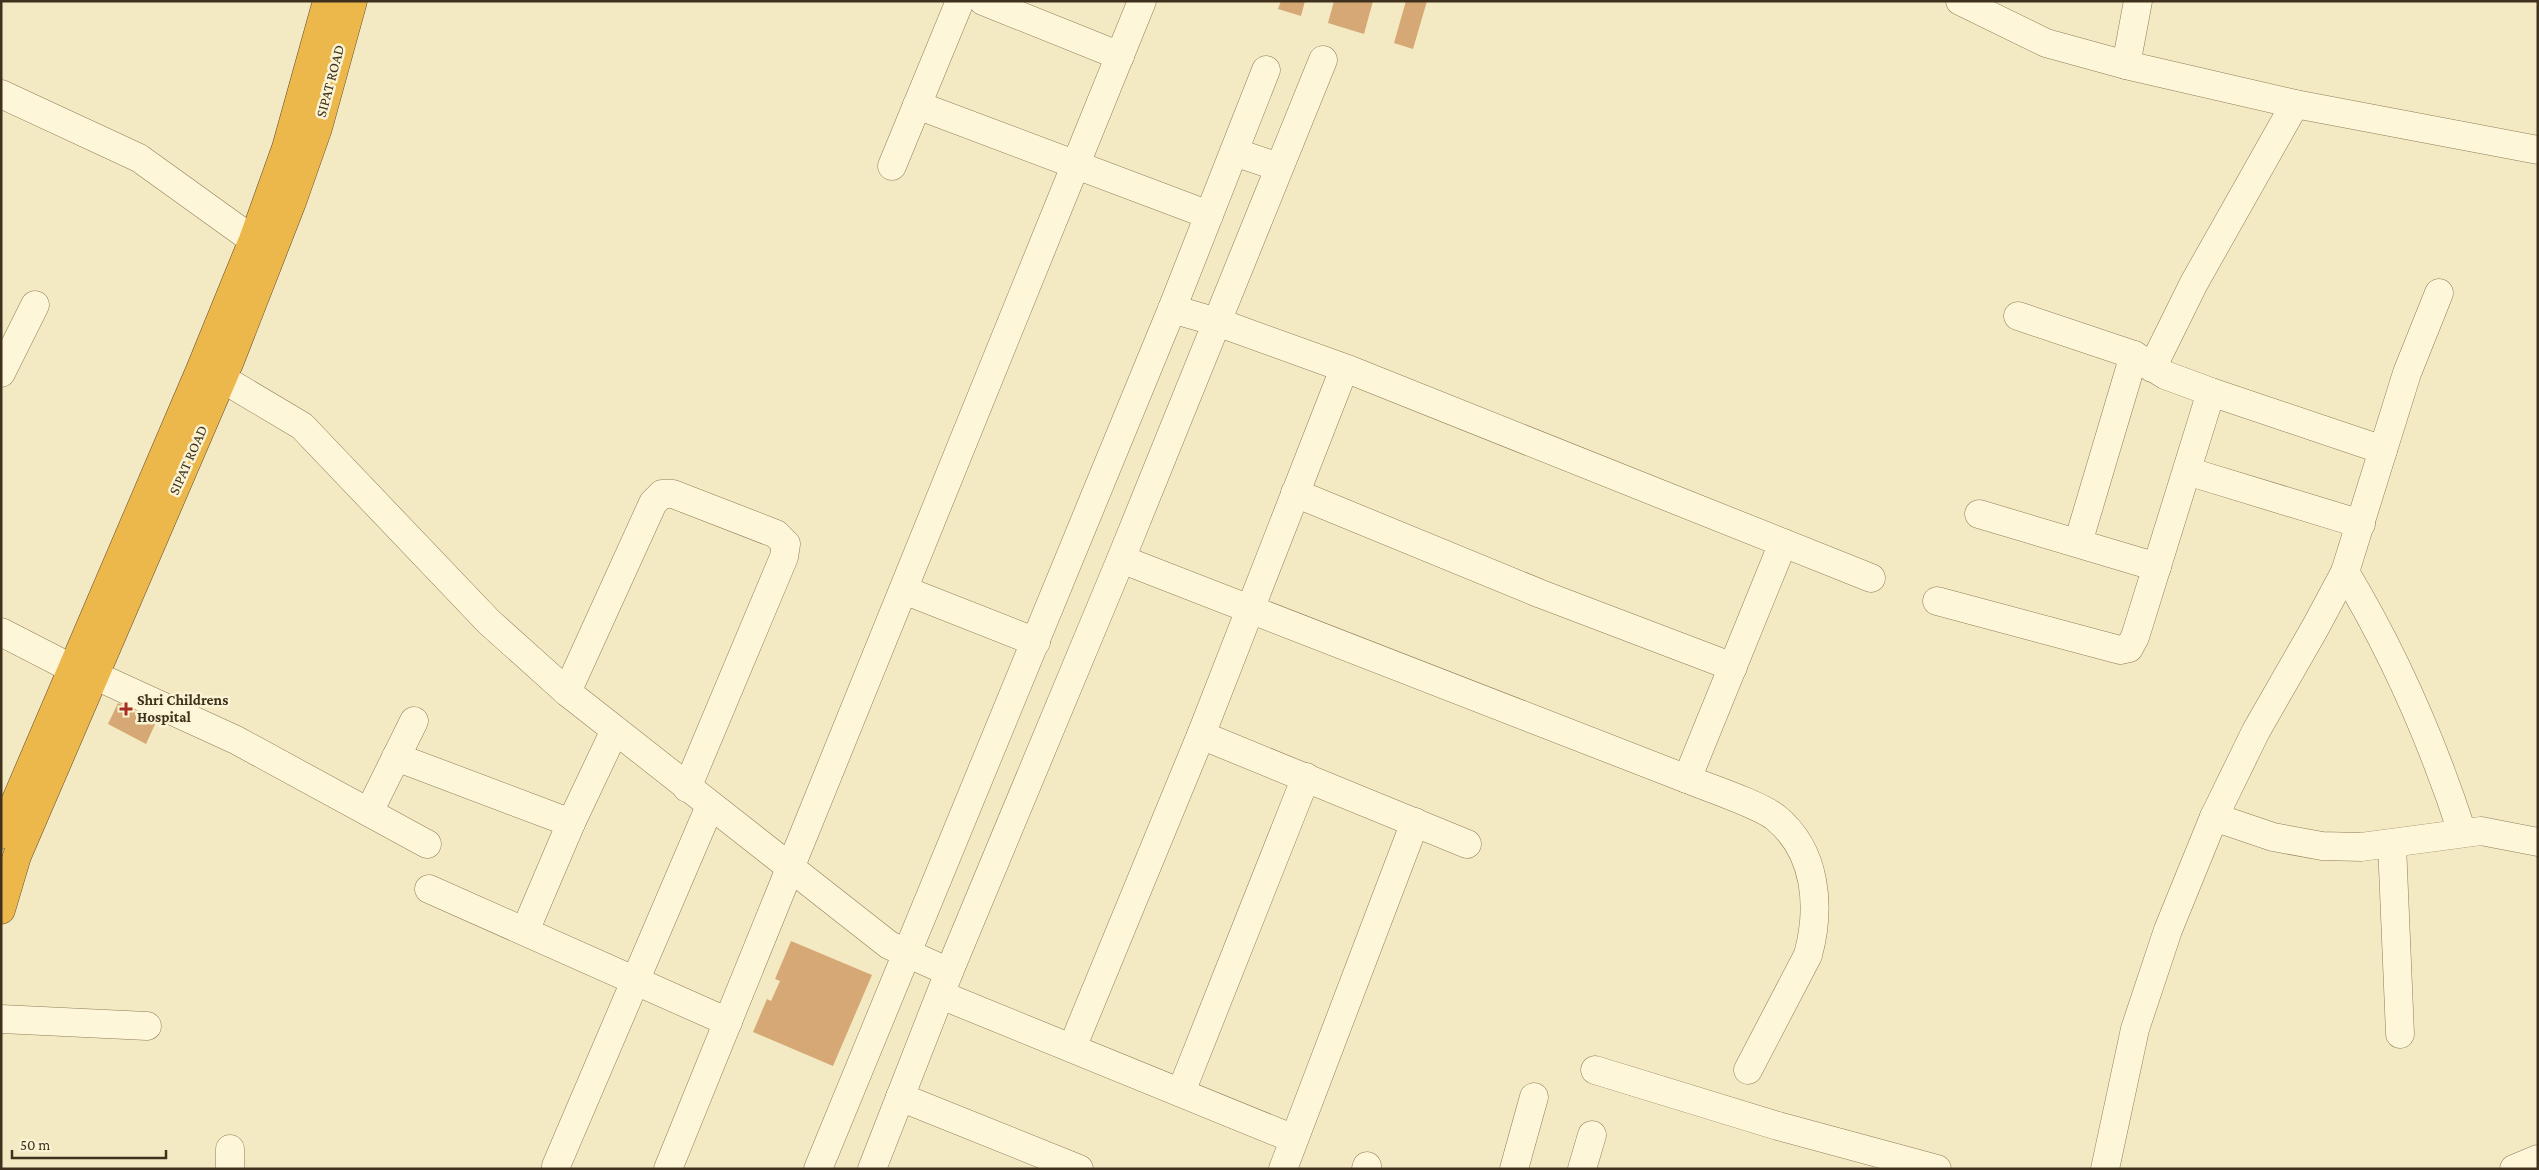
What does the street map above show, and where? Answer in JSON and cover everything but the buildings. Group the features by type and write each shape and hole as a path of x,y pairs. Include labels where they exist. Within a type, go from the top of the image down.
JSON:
{"highway":[{"name":"SIPAT ROAD","path":"1,910 16,856 83,672 252,240 286,148 327,1"},
{"name":"SIPAT ROAD","path":"3,827 83,672 224,378 296,193 318,128 352,1"}],"street":[{"path":"892,166 960,1"},
{"path":"983,1 1120,56"},
{"path":"668,1169 1142,1"},
{"path":"1960,1 2046,43 2126,65 2295,104 2538,150"},
{"path":"2126,65 2138,1"},
{"path":"872,1169 945,984 1121,559 1323,60"},
{"path":"818,1169 1172,309 1266,70"},
{"path":"1,94 139,158 252,240"},
{"path":"2078,543 2143,362 2194,284 2295,104"},
{"path":"917,105 1209,215"},
{"path":"1234,152 1279,167"},
{"path":"2105,1169 2135,1029 2168,930 2214,816 2256,731 2315,628 2344,572 2361,524 2407,373 2439,293"},
{"path":"1,374 35,305"},
{"path":"1172,309 1217,322 1344,369 1871,578"},
{"path":"2018,316 2143,362 2211,392 2383,450"},
{"path":"1072,1048 1201,735 1344,369"},
{"path":"224,378 302,426 489,622 567,692 889,945 908,954 945,984 1072,1048 1294,1139"},
{"path":"1937,601 2120,650 2129,648 2135,637 2211,392"},
{"path":"2187,471 2361,524"},
{"path":"567,692 653,503 662,494 673,494 776,534 786,544 784,557 687,788"},
{"path":"1295,494 1541,594 1733,667"},
{"path":"1979,514 2157,567"},
{"path":"1687,779 1783,543"},
{"path":"1121,559 1250,608 1541,724 1687,779 1775,817 1796,841 1808,862 1813,882 1816,911 1813,936 1808,955 1748,1070"},
{"path":"2344,572 2365,605 2398,670 2440,763 2462,832"},
{"path":"904,590 1036,642"},
{"path":"1,632 83,672 236,740 427,844"},
{"path":"369,812 414,721"},
{"path":"525,931 571,823 616,730"},
{"path":"1201,735 1467,844"},
{"path":"396,757 571,823"},
{"path":"1181,1092 1306,777"},
{"path":"556,1166 710,806"},
{"path":"2214,816 2299,843 2322,846 2361,847 2392,844 2462,832 2500,833 2538,842"},
{"path":"1283,1169 1415,822"},
{"path":"2392,844 2400,1034"},
{"path":"429,889 728,1022"},
{"path":"1,1019 147,1026"},
{"path":"1595,1070 1778,1126 1937,1169"},
{"path":"900,1097 1026,1159 1079,1169"},
{"path":"1514,1169 1534,1097"},
{"path":"1582,1169 1592,1135"},
{"path":"2514,1169 2538,1159"}],"place":[{"name":"Shri Childrens Hospital","path":"126,709"}]}
